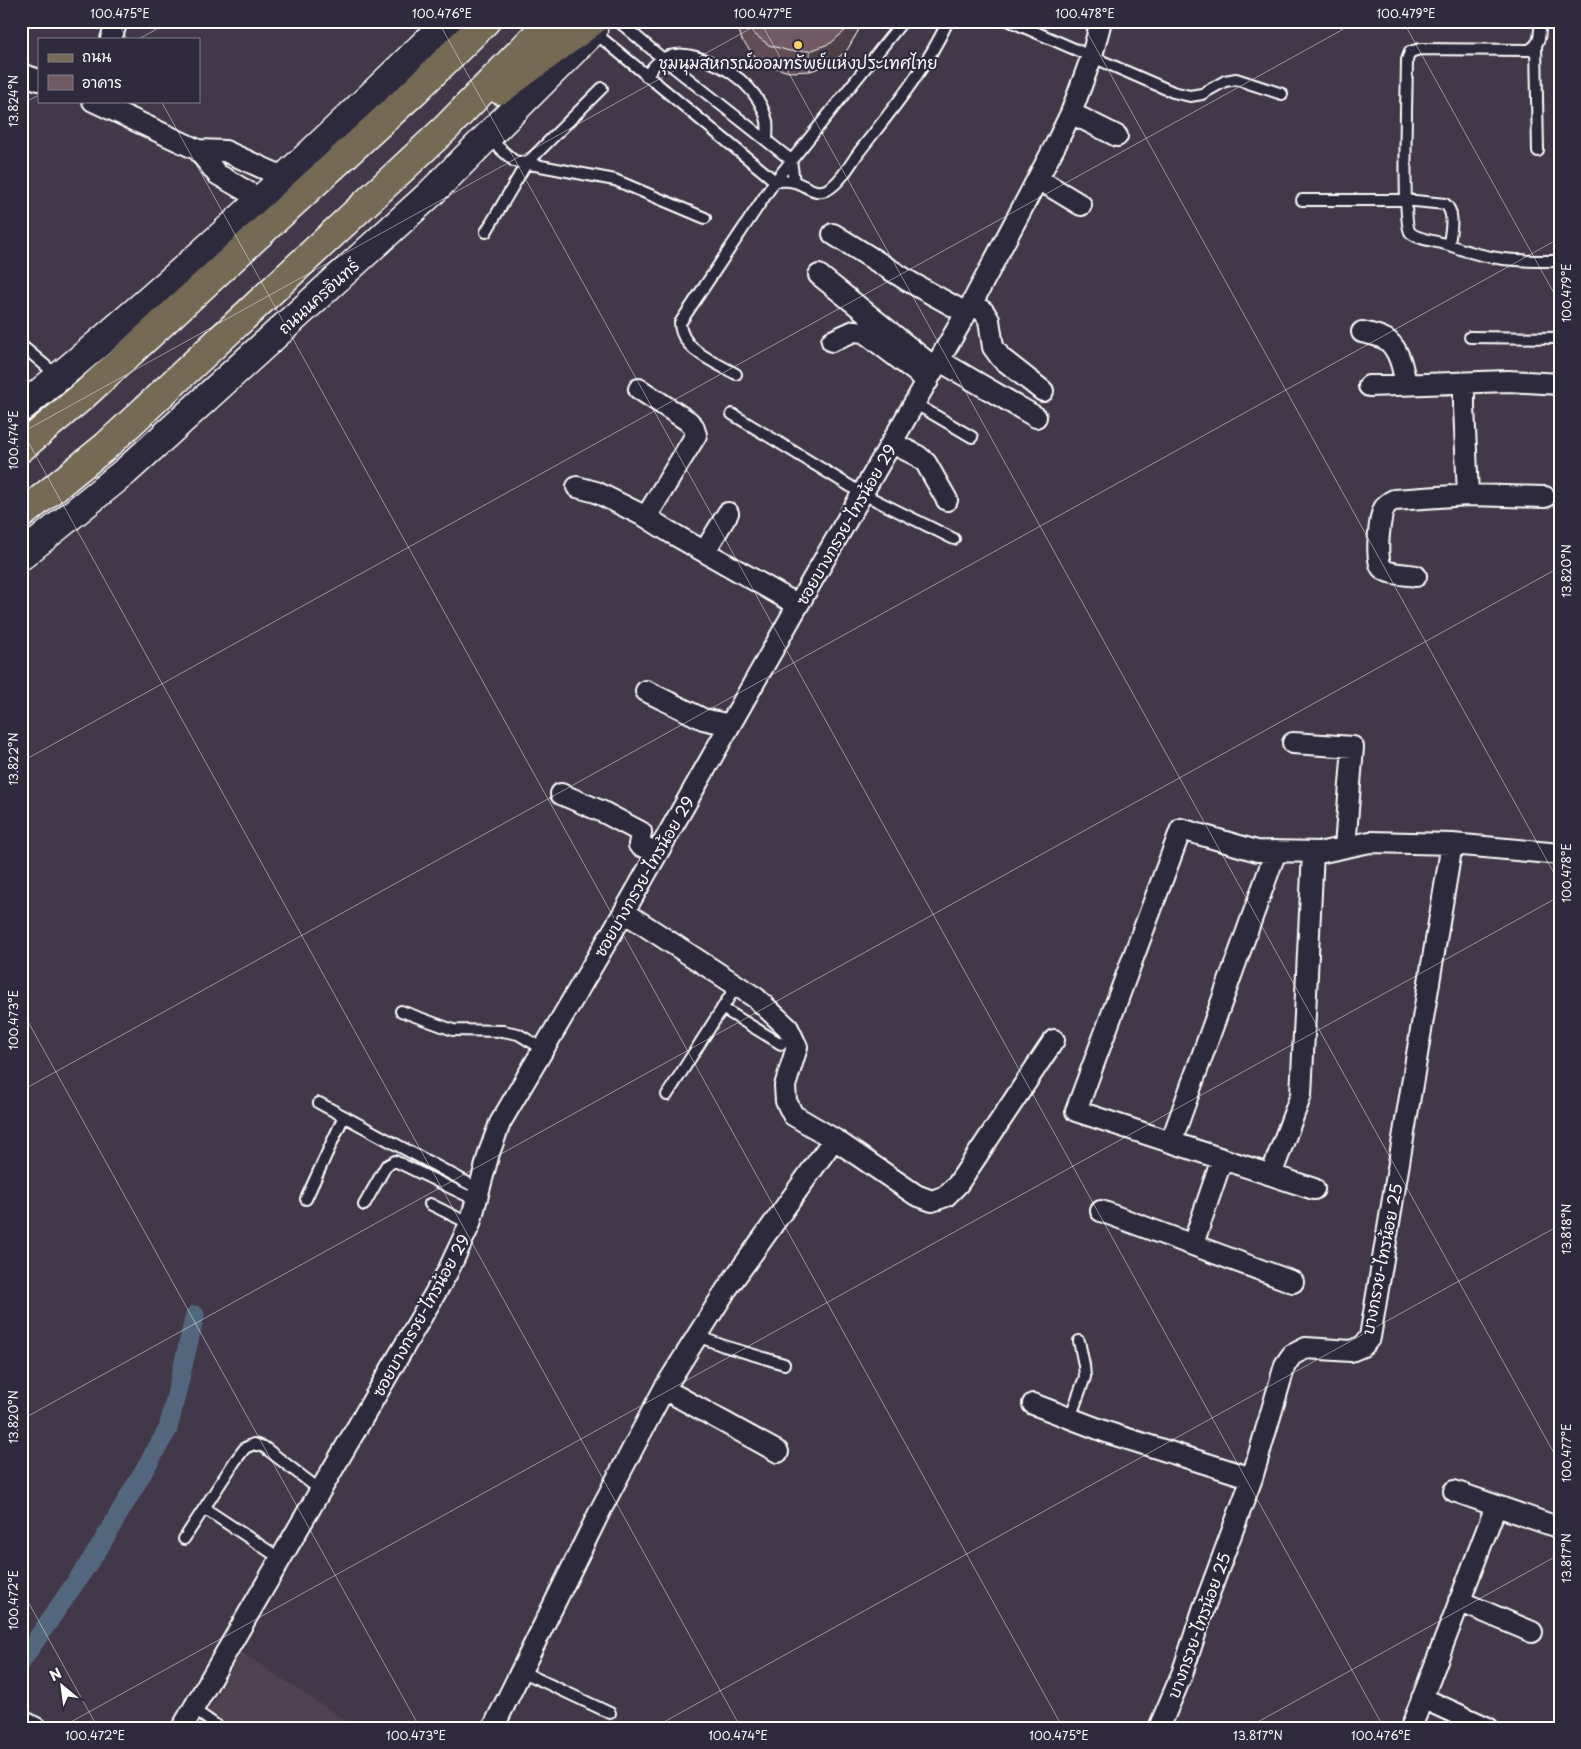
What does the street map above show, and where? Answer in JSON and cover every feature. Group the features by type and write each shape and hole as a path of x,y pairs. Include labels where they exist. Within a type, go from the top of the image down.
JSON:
{"main road":[{"path":"21,408 134,313 260,199 448,21"},
{"path":"416,90 468,21"},
{"path":"21,448 83,396 416,90 486,21"},
{"path":"21,515 106,446 446,128 550,21"},
{"path":"446,128 596,25"},
{"name":"ถนนนครอินทร์","path":"21,556 133,464 430,194 596,25"}],"street":[{"path":"111,38 117,21"},
{"name":"ซอยบางกรวย-ไทรน้อย 29","path":"182,1728 446,1273 470,1224 500,1123 624,912 969,308 1071,113 1092,56 1101,21"},
{"path":"21,74 38,80"},
{"path":"95,102 198,150 225,151 283,177"},
{"path":"1071,113 1118,136"},
{"path":"198,150 217,174 260,199"},
{"path":"1038,179 1081,205"},
{"path":"833,234 935,297 984,312 989,320 993,347 1001,358 1044,391"},
{"path":"819,275 934,370"},
{"path":"832,341 854,331 864,332 934,370 1036,417"},
{"path":"1362,332 1387,341 1392,346 1396,351 1406,384"},
{"path":"1369,386 1508,381 1560,384"},
{"path":"1464,384 1468,495"},
{"path":"639,389 688,421 693,426 696,435 646,517"},
{"path":"892,443 926,462 947,500"},
{"path":"577,487 596,492 646,517 798,605"},
{"path":"1416,576 1389,571 1382,568 1379,563 1378,552 1382,513 1386,505 1394,500 1468,495 1545,497"},
{"path":"705,551 728,513"},
{"path":"646,691 703,719 730,725"},
{"path":"1293,743 1353,748 1345,847"},
{"path":"561,794 604,812 641,832 639,845 657,852"},
{"path":"1314,1189 1076,1111 1182,829 1257,851 1323,852 1370,842 1452,844 1560,854"},
{"name":"บางกรวย-ไทรน้อย 25","path":"1159,1728 1182,1674 1202,1610 1252,1478 1285,1365 1292,1355 1306,1348 1351,1351 1363,1346 1370,1337 1452,844"},
{"path":"1171,1142 1276,851"},
{"path":"1271,1175 1301,1095 1313,852"},
{"path":"624,912 756,998 788,1028 797,1047 785,1086 786,1101 793,1115 834,1139 916,1195 932,1201 946,1196 958,1184 1054,1040"},
{"path":"493,1728 600,1512 664,1389 726,1290 834,1139"},
{"path":"1193,1244 1222,1159"},
{"path":"1102,1211 1293,1282"},
{"path":"664,1389 778,1452"},
{"path":"1033,1404 1109,1432 1252,1478"},
{"path":"1454,1491 1560,1528"},
{"path":"1411,1728 1496,1506"},
{"path":"1460,1601 1532,1632"},
{"path":"1422,1698 1488,1728"},
{"path":"21,1720 36,1728"}],"lane":[{"path":"618,21 791,160 794,182"},
{"path":"736,374 691,347 684,340 680,332 680,323 775,181 903,21"},
{"path":"596,25 646,76 775,181 794,182 810,190 820,191 830,188 840,177 896,104 922,66 948,21"},
{"path":"1010,21 1173,92 1190,96 1202,94 1225,81 1236,79 1282,94"},
{"path":"1540,21 1540,40 1536,46 1529,50 1434,48 1410,52 1407,60 1407,225 1410,232 1418,238 1449,245 1483,256 1503,260 1560,261"},
{"path":"1536,46 1538,151"},
{"path":"646,76 662,58 677,55 689,55 726,69 740,78 763,110 767,122 767,141"},
{"path":"486,232 526,164 602,88"},
{"path":"488,137 514,161 615,180 705,218"},
{"path":"1302,200 1406,200 1445,204 1449,207 1452,223 1449,245"},
{"path":"1470,337 1560,338"},
{"path":"21,345 59,377"},
{"path":"914,403 972,436"},
{"path":"732,414 863,494 954,539"},
{"path":"667,1094 737,985"},
{"path":"722,1008 781,1044"},
{"path":"401,1011 453,1030 518,1034 543,1049"},
{"path":"319,1103 478,1194"},
{"path":"306,1200 344,1116"},
{"path":"364,1205 386,1166 395,1161 478,1194"},
{"path":"430,1204 470,1224"},
{"path":"697,1336 784,1364"},
{"path":"1070,1418 1085,1377 1079,1341"},
{"path":"184,1539 235,1461 245,1448 254,1444 264,1447 320,1490"},
{"path":"204,1508 281,1559"},
{"path":"521,1671 610,1713"},
{"path":"194,1709 220,1728"}],"shaded area":[{"path":"241,1652 357,1728 199,1728"}],"building":[{"path":"744,21 851,21 847,29 831,43 810,51 789,51 769,45 754,34"}],"waterway":[{"path":"21,1662 99,1548 168,1429 195,1315"}],"place":[{"name":"ชุมนุมสหกรณ์ออมทรัพย์แห่งประเทศไทย","path":"798,45"}]}
